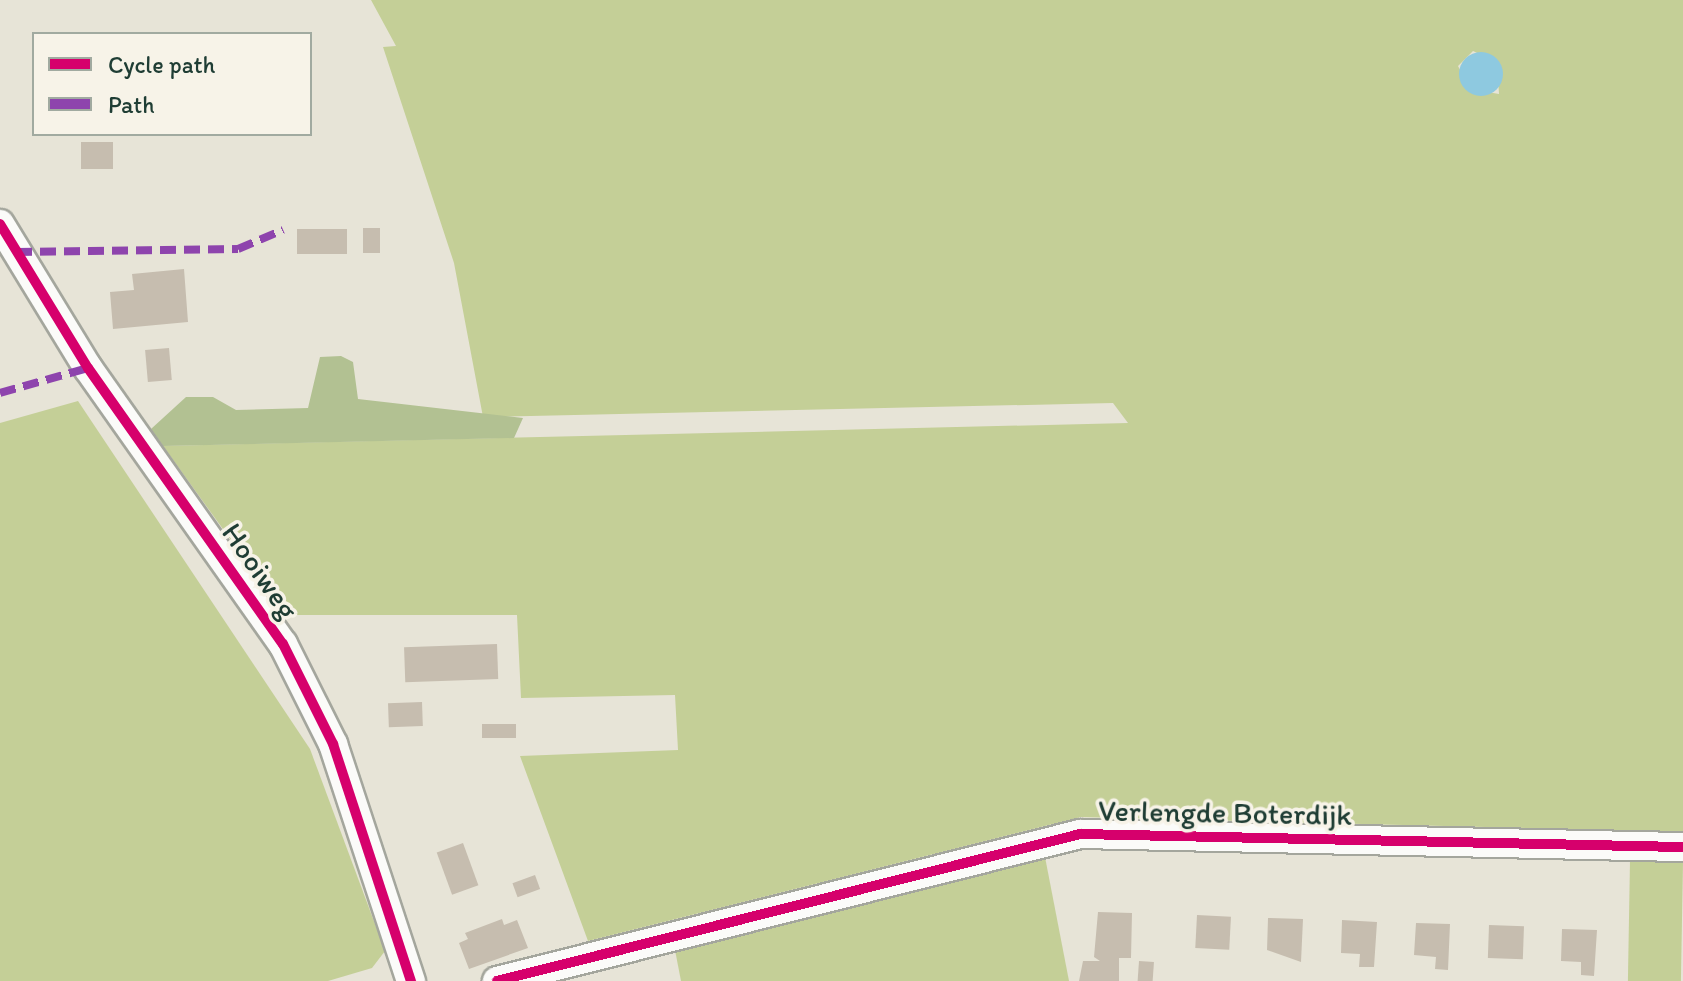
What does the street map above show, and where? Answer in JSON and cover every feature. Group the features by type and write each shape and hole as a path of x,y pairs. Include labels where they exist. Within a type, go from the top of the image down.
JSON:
{"street":[{"name":"Hooiweg","path":"0,224 88,368 283,644 333,744 411,981"},
{"name":"Verlengde Boterdijk","path":"497,981 1080,834 1683,847"}],"green space":[{"path":"371,0 1683,0 1683,832 1081,817 588,941 520,756 678,750 675,695 521,698 517,615 285,615 163,446 1128,423 1113,403 483,417 454,263 383,47 396,46","holes":["1473,51 1497,62 1499,94 1470,89 1458,66"]},
{"path":"341,356 353,362 358,399 523,418 514,438 163,446 151,429 186,397 213,397 236,410 308,408 320,357"},
{"path":"78,401 310,749 385,951 372,968 328,981 0,981 0,423"},
{"path":"1045,857 1069,981 681,981 675,950"},
{"path":"1630,861 1683,862 1681,981 1628,981"}],"water":[{"path":"1481,52 1497,58 1503,74 1497,90 1481,96 1465,90 1459,74 1465,58"}],"building":[{"path":"81,142 113,142 113,169 81,169"},
{"path":"363,228 380,228 380,253 363,253"},
{"path":"297,229 347,229 347,254 297,254"},
{"path":"184,269 188,322 113,329 110,292 134,290 132,274"},
{"path":"169,348 172,380 148,382 145,350"},
{"path":"497,644 498,679 405,682 404,647"},
{"path":"422,702 423,726 389,727 388,703"},
{"path":"482,724 516,724 516,738 482,738"},
{"path":"463,843 478,885 452,895 437,853"},
{"path":"535,875 540,889 518,897 512,883"},
{"path":"1098,912 1132,913 1131,958 1119,958 1119,981 1079,981 1083,961 1100,961 1094,957"},
{"path":"1197,915 1231,917 1229,950 1195,948"},
{"path":"1268,918 1303,919 1301,962 1267,950"},
{"path":"502,919 504,925 517,920 528,948 469,969 459,943 468,939 465,933"},
{"path":"1342,920 1377,922 1374,967 1359,967 1360,954 1341,953"},
{"path":"1416,923 1450,924 1448,970 1435,969 1436,957 1414,955"},
{"path":"1489,925 1524,926 1523,959 1488,958"},
{"path":"1562,929 1597,930 1594,976 1581,975 1581,962 1561,961"},
{"path":"1139,961 1154,962 1153,981 1138,981"}],"marked path":[{"path":"16,252 238,249 283,230"},
{"path":"0,393 88,368"}],"cycle path":[{"path":"0,224 88,368 283,644 333,744 411,981"},
{"path":"497,981 1080,834 1683,847"}]}
